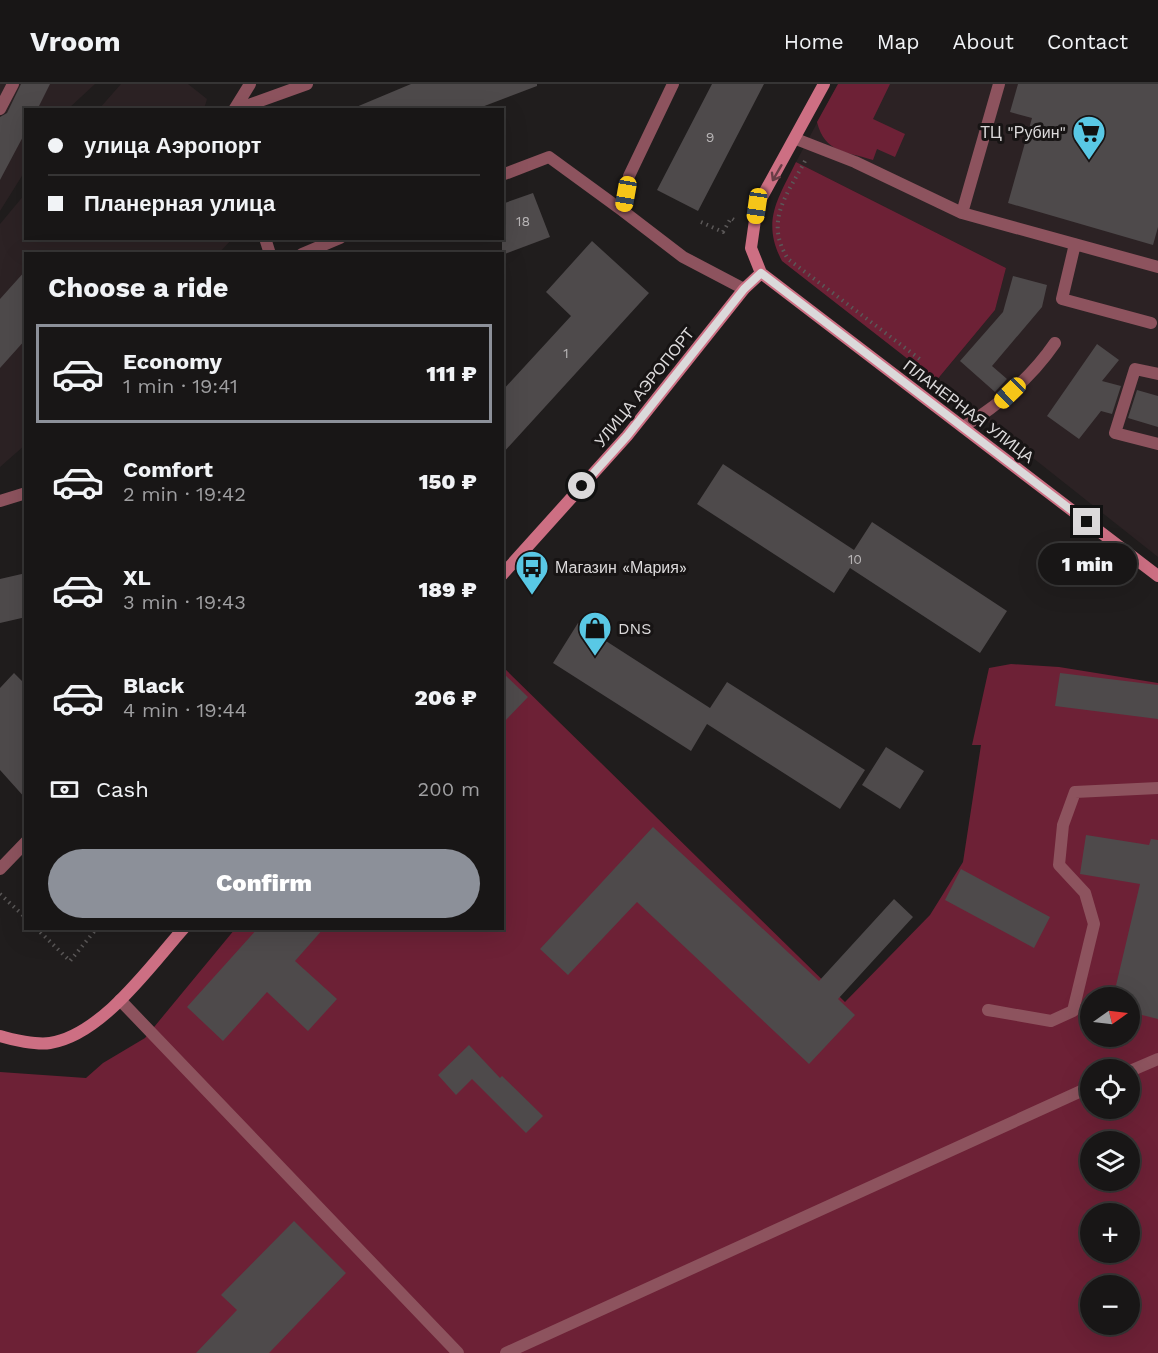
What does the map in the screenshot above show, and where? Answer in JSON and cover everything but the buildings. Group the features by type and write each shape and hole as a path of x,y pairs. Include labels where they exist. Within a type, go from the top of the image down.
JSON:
{"main road":[{"path":"761,273 751,248 757,206 796,139 824,84"},
{"name":"УЛИЦА АЭРОПОРТ","path":"504,573 627,436 744,289 761,273"},
{"name":"ПЛАНЕРНАЯ УЛИЦА","path":"761,273 1158,576"},
{"path":"0,1036 49,1043 80,1032 120,1000 182,930"}],"lane":[{"path":"0,109 13,84"},
{"path":"236,108 250,84"},
{"path":"241,108 307,84"},
{"path":"622,211 629,176 673,84"},
{"path":"962,213 999,84"},
{"path":"796,139 855,162 962,213 1158,267"},
{"path":"504,174 549,157 683,257 744,289"},
{"path":"307,252 335,240"},
{"path":"1075,244 1062,299 1151,322"},
{"path":"963,427 995,408 1041,363 1055,344"},
{"path":"1158,375 1136,369 1115,433 1158,444"},
{"path":"0,501 24,494"},
{"path":"988,1010 1051,1021 1072,1011 1094,924 1084,893 1059,865 1063,825 1075,792 1158,788"},
{"path":"0,869 24,844"},
{"path":"120,1000 458,1353"},
{"path":"1140,1067 1158,1059"},
{"path":"506,1353 1080,1093"}],"path":[{"path":"813,146 778,213 774,232 780,247 788,259 921,360"},
{"path":"701,222 723,232 731,218 736,220"},
{"path":"0,894 24,916"},
{"path":"38,930 69,961 94,930"}],"shaded area":[{"path":"0,84 95,84 69,108 24,108 24,173 0,211"},
{"path":"121,84 188,84 207,99 204,108 100,108"},
{"path":"838,84 1158,84 1158,557 936,381 995,310 1006,268 796,162"},
{"path":"838,84 890,84 873,119 905,134 895,157 877,149 873,160 845,152 825,140 817,122"},
{"path":"796,162 1006,268 995,310 936,381 782,261 776,247 772,222 778,199"},
{"path":"24,195 24,240 231,240 220,252 24,252 24,446 0,467 0,224"},
{"path":"1011,664 1059,667 1158,683 1158,1353 0,1353 0,1072 86,1078 103,1063 145,1038 234,930 504,930 504,668 845,1002 930,915 963,862 981,745 972,745 989,668"}],"place":[{"name":"ТЦ \"Рубин\"","path":"1089,161"},
{"name":"Магазин «Мария»","path":"532,596"},
{"name":"DNS","path":"595,657"}],"route":[{"path":"582,486 627,436 744,289 761,273 1087,522"}]}
